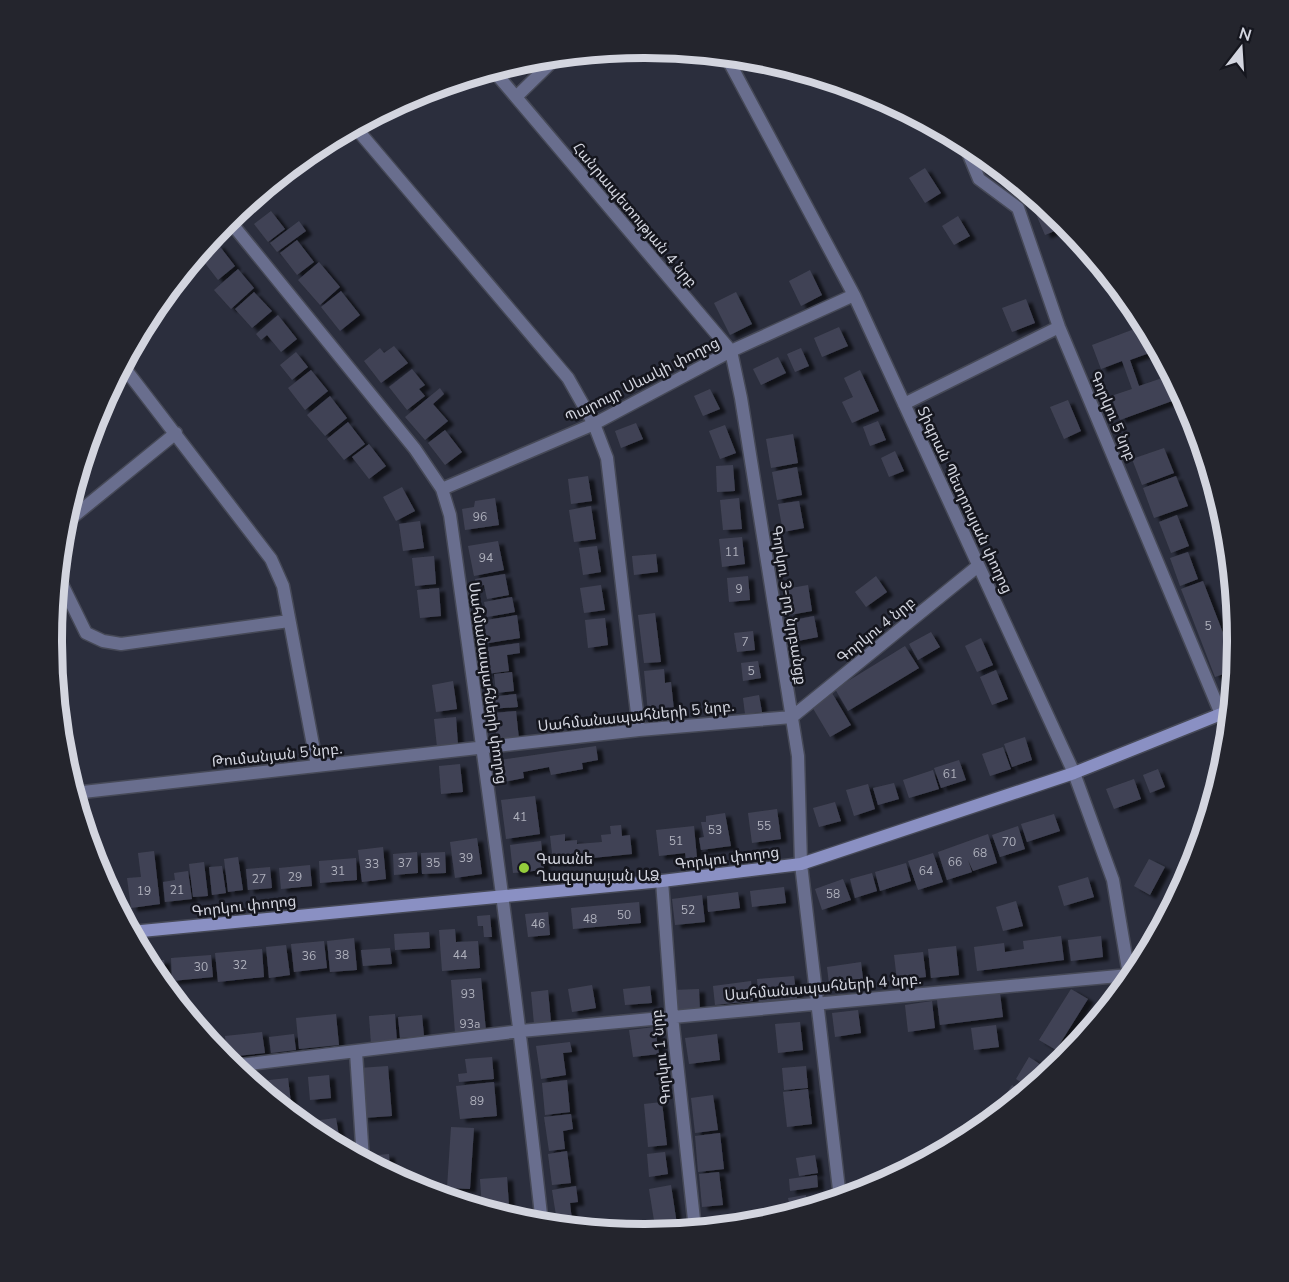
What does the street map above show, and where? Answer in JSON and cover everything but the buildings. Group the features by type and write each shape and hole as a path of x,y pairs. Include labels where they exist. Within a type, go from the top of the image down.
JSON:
{"street":[{"name":"Տիգրան Պետրոսյան փողոց","path":"731,65 854,295 1074,773 1113,880 1128,967"},
{"path":"516,98 547,67"},
{"name":"Հանրապետության 4 նրբ","path":"499,77 731,351"},
{"path":"360,133 568,378 594,424 607,458 639,730"},
{"name":"Գորկու 5 նրբ","path":"971,159 979,179 1018,208 1059,327 1223,706"},
{"name":"Սահմանապահների փողոց","path":"235,227 415,449 442,489 450,515 483,747 521,1031 541,1214"},
{"name":"Պարույր Սևակի փողոց","path":"442,489 594,424 731,351 854,295"},
{"path":"904,404 1059,327"},
{"name":"Գորկու 3-րդ նրբանցք","path":"731,351 798,756 801,864 839,1190"},
{"path":"128,372 271,559 283,586 317,766"},
{"path":"76,514 176,433"},
{"name":"Գորկու 4 նրբ","path":"792,717 978,566"},
{"path":"64,589 86,633 103,641 121,644 290,621"},
{"name":"Գորկու փողոց","path":"140,931 662,881 801,864 1074,773 1222,713"},
{"name":"Սահմանապահների 5 նրբ.","path":"483,747 639,730 792,717"},
{"name":"Թումանյան 5 նրբ.","path":"82,792 483,747"},
{"name":"Գորկու 1 նրբ","path":"662,881 672,1016 694,1221"},
{"name":"Սահմանապահների 4 նրբ.","path":"245,1065 521,1031 1121,976"},
{"path":"356,1052 362,1150"}],"place":[{"name":"Գաանե Ղազարայան ԱՁ","path":"524,868"}]}
